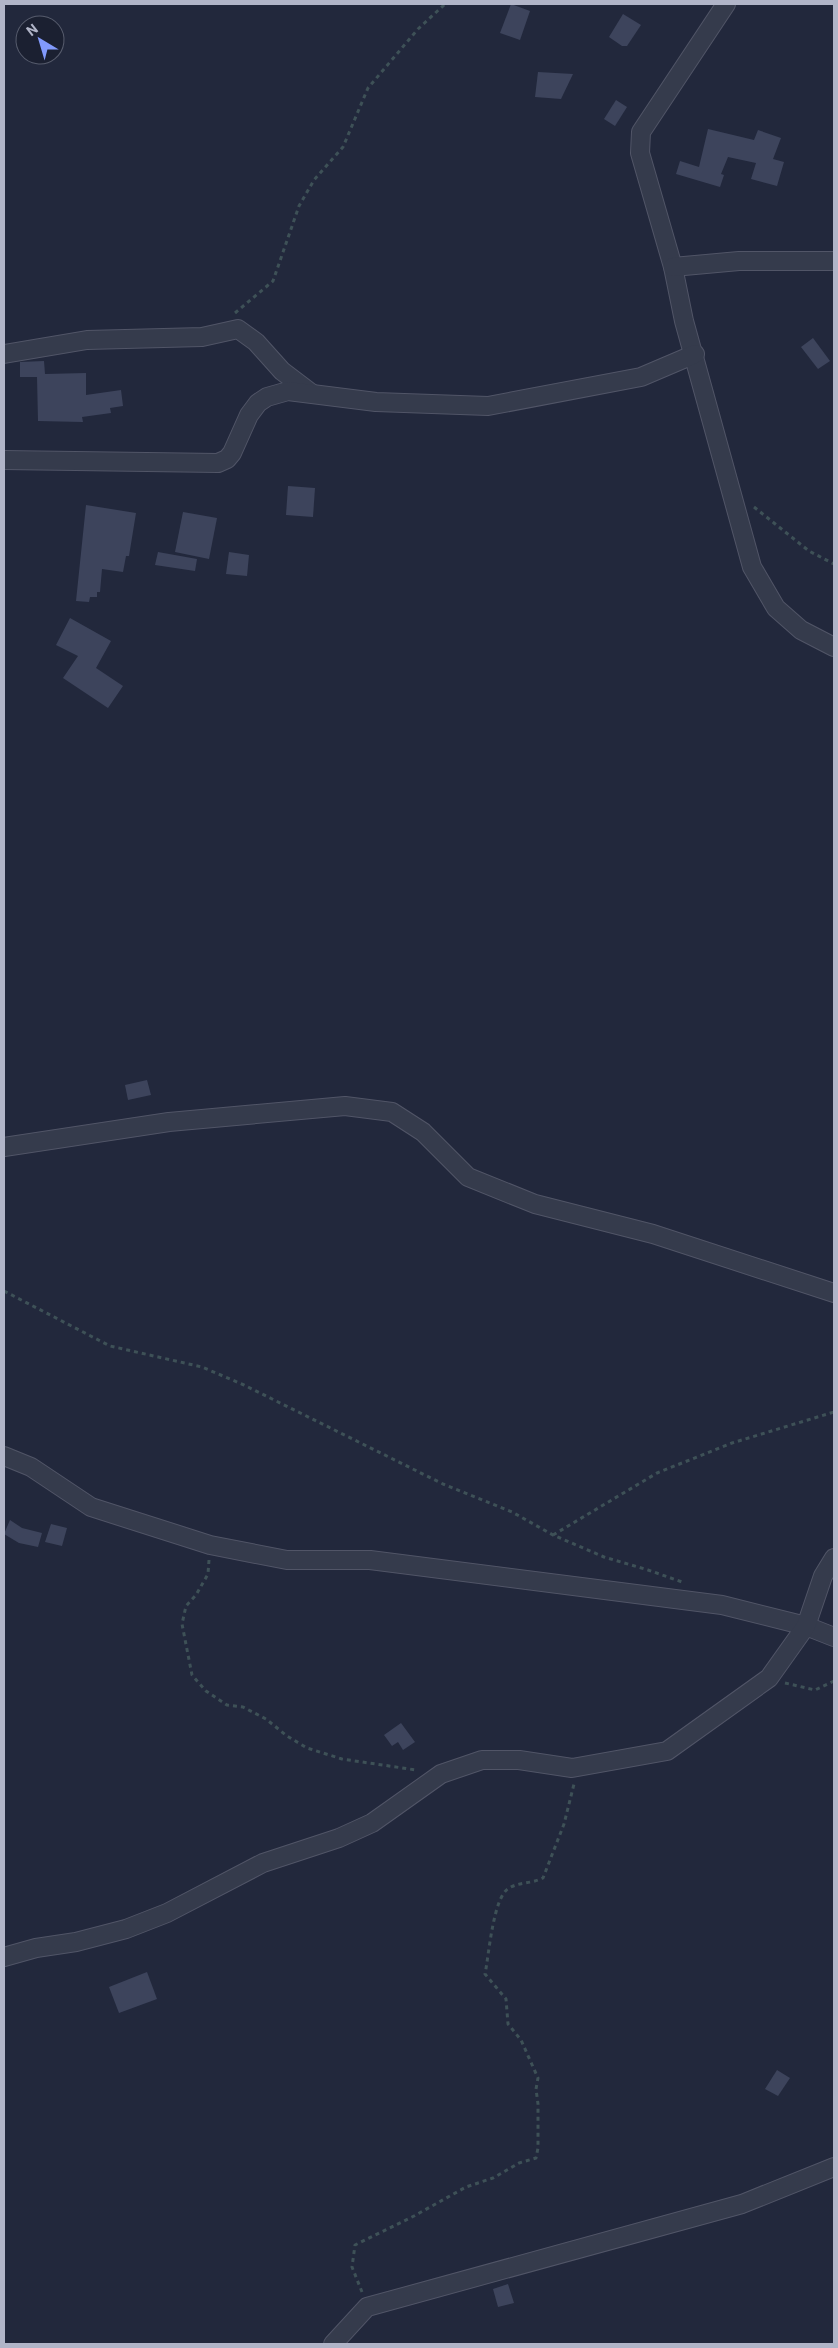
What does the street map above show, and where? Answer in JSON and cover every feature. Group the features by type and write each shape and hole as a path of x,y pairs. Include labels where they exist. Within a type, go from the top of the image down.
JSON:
{"street":[{"path":"726,4 641,132 640,153 673,267 684,321 695,354 714,432 752,567 776,608 801,630 834,647"},
{"path":"673,267 739,261 834,261"},
{"path":"4,354 86,340 202,337 238,329 251,338 282,371 311,393"},
{"path":"4,460 218,463 227,459 232,452 249,415 267,397 288,390 376,402 488,406 641,377 695,354"},
{"path":"4,1147 169,1122 345,1106 392,1112 423,1132 468,1177 535,1204 652,1234 834,1293"},
{"path":"4,1456 31,1467 91,1507 210,1545 287,1560 370,1560 706,1603 806,1626 834,1637"},
{"path":"4,1957 36,1948 76,1942 126,1928 167,1913 263,1863 339,1838 372,1823 441,1774 482,1760 519,1760 572,1768 667,1751 769,1678 806,1626 823,1576 834,1558"},
{"path":"333,2344 367,2307 742,2204 834,2168"}],"path":[{"path":"233,314 272,281 299,206 314,180 343,147 368,88 418,29 445,4"},
{"path":"753,507 809,551 834,564"},
{"path":"4,1291 110,1346 202,1367 244,1385 444,1484 512,1512 553,1535 604,1557 682,1581 706,1603"},
{"path":"553,1535 595,1508 657,1473 732,1443 834,1412"},
{"path":"210,1545 208,1574 196,1595 186,1606 182,1624 192,1675 206,1691 226,1705 243,1707 307,1748 342,1759 441,1774"},
{"path":"769,1678 815,1690 834,1681"},
{"path":"367,2307 352,2267 355,2245 414,2216 466,2187 493,2178 519,2163 536,2158 538,2148 536,2089 538,2078 521,2040 508,2024 506,1999 485,1974 498,1904 507,1888 519,1884 530,1884 543,1878 549,1864 553,1847 564,1824 574,1783 572,1768"}],"building":[{"path":"511,4 530,11 520,40 500,33"},
{"path":"623,14 641,25 627,46 622,46 609,37"},
{"path":"538,72 573,74 561,99 535,97"},
{"path":"616,100 627,107 615,126 604,119"},
{"path":"708,129 754,140 758,130 781,138 773,159 784,162 777,186 751,179 756,163 728,157 721,174 724,175 720,187 676,174 680,161 699,167"},
{"path":"813,338 830,361 818,369 801,347"},
{"path":"44,361 45,374 86,373 86,395 121,390 123,406 110,408 111,413 82,417 83,422 38,421 37,377 20,377 20,362"},
{"path":"288,486 315,488 313,517 286,515"},
{"path":"86,505 136,513 129,556 126,556 123,572 102,569 100,592 97,592 97,597 90,597 89,602 76,601"},
{"path":"183,512 217,518 209,559 175,552"},
{"path":"158,552 197,559 195,571 155,565"},
{"path":"229,552 249,555 247,576 226,574"},
{"path":"70,618 111,641 96,668 123,686 108,708 63,678 78,656 56,645"},
{"path":"147,1080 151,1095 128,1100 125,1085"},
{"path":"10,1520 22,1528 42,1533 38,1547 19,1543 4,1534"},
{"path":"51,1524 67,1528 62,1546 45,1542"},
{"path":"401,1723 415,1742 403,1750 398,1742 392,1746 384,1735"},
{"path":"147,1972 157,1999 119,2013 109,1987"},
{"path":"777,2070 790,2078 778,2096 765,2089"},
{"path":"508,2284 514,2303 498,2307 493,2289"}]}
